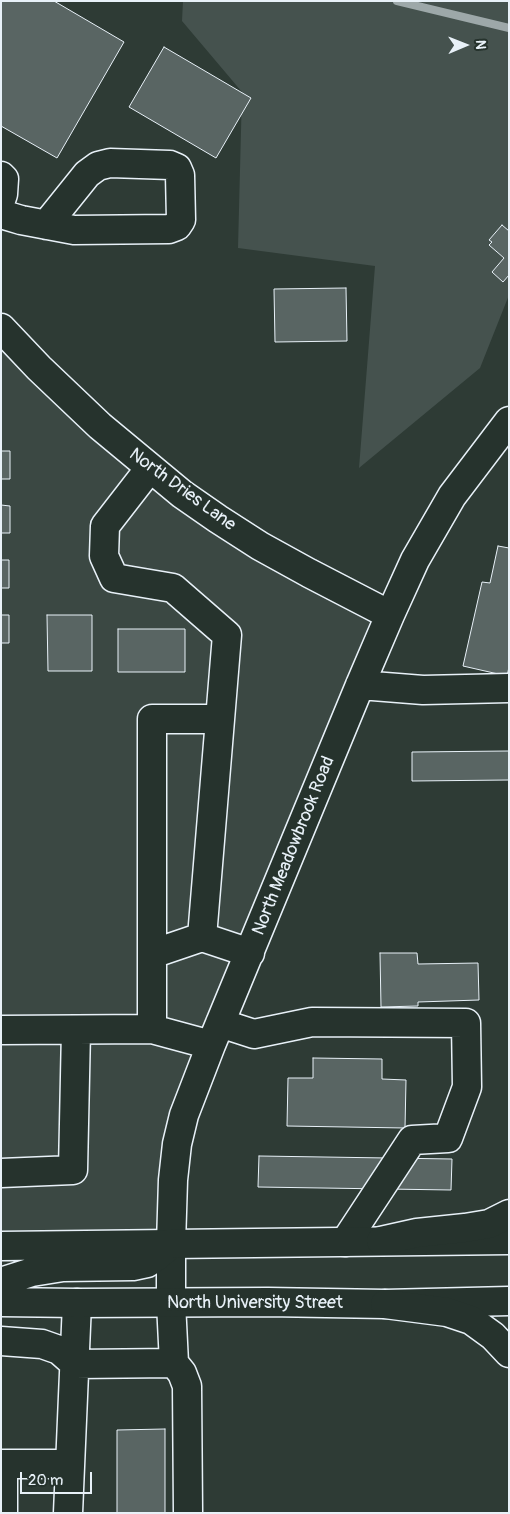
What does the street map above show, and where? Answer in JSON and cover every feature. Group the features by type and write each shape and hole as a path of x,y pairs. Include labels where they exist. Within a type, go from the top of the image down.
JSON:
{"main road":[{"path":"1,214 21,220 46,225 74,230 169,229 177,226 181,220 180,174 177,168 170,165 110,163 98,166 86,174 46,225"},
{"path":"1,176 4,179 1,200"},
{"name":"North Dries Lane","path":"1,328 28,357 107,433 199,506 308,573 390,615"},
{"name":"North Meadowbrook Road","path":"188,1513 181,1374 171,1303 173,1180 177,1144 184,1115 360,685 415,560 440,516 467,475 509,421"},
{"path":"150,468 106,526 104,556 114,578 173,588 227,634 202,936"},
{"path":"360,685 423,690 509,688"},
{"path":"152,1029 152,719 220,719"},
{"path":"152,954 202,936 250,953"},
{"path":"1,1030 152,1029 216,1034 254,1034 312,1022 466,1023 467,1087 448,1138 412,1140 345,1242"},
{"path":"1,1173 73,1170 76,1030"},
{"path":"380,1241 417,1233 489,1224 509,1214"},
{"path":"1,1246 509,1240"},
{"path":"1,1282 32,1272 63,1267 133,1266 147,1263 171,1244"},
{"name":"North University Street","path":"1,1302 385,1304 509,1301"},
{"path":"68,1513 77,1303"},
{"path":"385,1304 447,1312 471,1320 493,1336 509,1353"},
{"path":"1,1341 42,1344 59,1350 75,1364 181,1374 172,1430 171,1513"},
{"path":"3,1513 2,1464 70,1464"},
{"path":"70,1464 77,1513"}],"shaded area":[{"path":"183,1 509,1 509,295 480,368 359,468 375,266 238,248 242,92 182,21"},
{"path":"1,325 150,468 390,615 184,1115 171,1244 1,1246"}],"building":[{"path":"1,1 54,1 124,42 57,158 1,126"},
{"path":"164,47 251,98 216,158 129,107"},
{"path":"502,225 509,231 509,275 503,282 492,272 504,258 489,245 492,242 489,240"},
{"path":"346,288 347,341 275,342 274,289"},
{"path":"1,451 10,451 10,479 1,479"},
{"path":"1,505 10,506 10,533 1,533"},
{"path":"498,546 509,548 509,667 507,676 463,666 482,582 490,583"},
{"path":"1,560 9,560 9,588 1,588"},
{"path":"1,615 9,615 9,643 1,643"},
{"path":"47,615 92,615 92,671 48,671"},
{"path":"118,629 185,629 185,672 118,672"},
{"path":"509,751 509,780 412,781 412,752"},
{"path":"380,953 417,953 418,964 478,963 479,1000 418,1002 418,1006 381,1007"},
{"path":"313,1058 382,1059 382,1079 406,1080 405,1128 287,1126 288,1078 313,1078"},
{"path":"259,1156 452,1159 451,1190 258,1187"},
{"path":"165,1429 165,1513 117,1513 117,1430"}],"waterway":[{"path":"397,1 509,28"}]}
